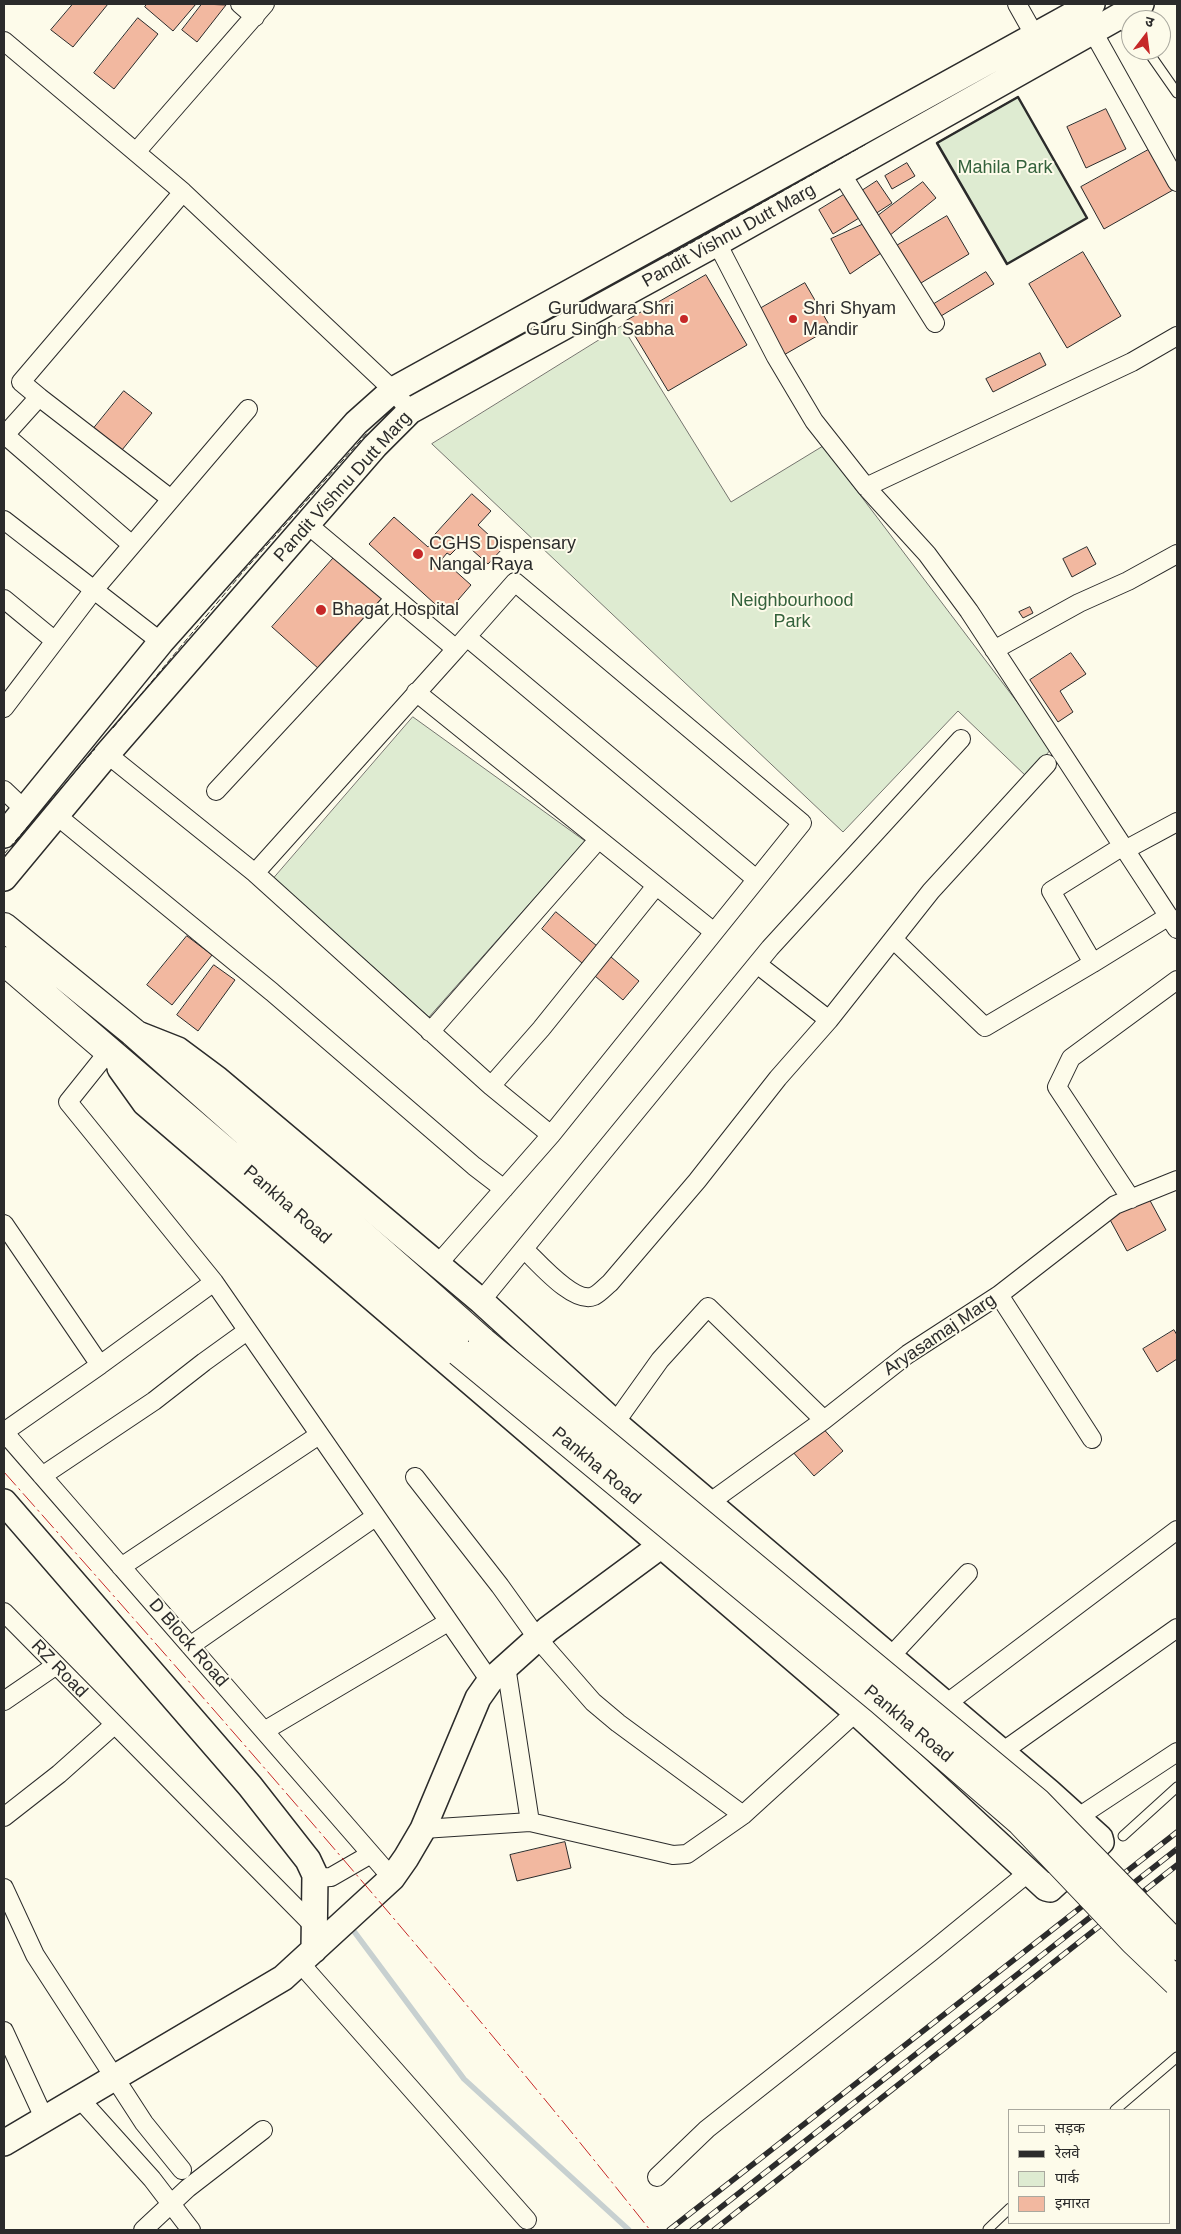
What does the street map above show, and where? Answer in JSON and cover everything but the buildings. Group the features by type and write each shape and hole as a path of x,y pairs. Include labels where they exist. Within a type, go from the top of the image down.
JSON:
{"main road":[{"name":"Pankha Road","path":"4,927 133,1032 471,1347 1021,1822 1177,1982"},
{"name":"Pankha Road","path":"4,961 108,1052 471,1347 1037,1802 1177,1946"}],"street":[{"path":"136,152 260,10 240,4"},
{"path":"1017,4 1035,36"},
{"path":"1088,15 1177,182"},
{"name":"Pandit Vishnu Dutt Marg","path":"4,878 107,754 375,446 410,411 841,173 1088,15"},
{"name":"Pandit Vishnu Dutt Marg","path":"4,836 161,642 350,429 394,390 1035,36 1088,15 1121,25"},
{"path":"4,41 183,192 394,390 410,411"},
{"path":"841,173 935,323"},
{"path":"171,499 20,382 183,192"},
{"path":"717,243 776,357 814,421 866,487 927,554 994,650 1173,922 1093,963 985,1027 893,939"},
{"path":"866,487 1132,362 1177,336"},
{"path":"40,397 5,435 132,545"},
{"path":"4,708 93,591 248,409"},
{"path":"4,520 161,642"},
{"path":"307,524 395,598 461,643 756,879"},
{"path":"994,650 1079,603 1128,581 1177,554"},
{"path":"255,873 515,582 802,823 551,1135 438,1264"},
{"path":"216,791 395,598"},
{"path":"4,599 55,641"},
{"path":"416,692 714,932"},
{"path":"481,1300 758,964 961,739"},
{"path":"107,754 255,873 491,1086 551,1135"},
{"path":"524,1250 562,1285 579,1296 593,1296 610,1283 697,1180 778,1078 829,1020 931,891 1048,764"},
{"path":"4,790 25,810"},
{"path":"56,815 272,992 474,1166 504,1189"},
{"path":"1093,963 1051,891 1124,848 1177,822"},
{"path":"430,1032 598,840"},
{"path":"491,1086 540,1029 656,886"},
{"path":"758,964 829,1020"},
{"path":"1131,1199 1057,1087 1071,1058 1177,980"},
{"path":"133,1032 178,1050 217,1079 481,1300 615,1422 1002,1752 1100,1838 1101,1842 1050,1888 1046,1888 856,1712 145,1103 108,1052 68,1102 214,1282 448,1622 498,1673 530,1822"},
{"name":"Aryasamaj Marg","path":"711,1504 824,1420 908,1354 999,1295 1115,1205 1177,1180"},
{"path":"4,1224 100,1365"},
{"path":"4,1432 214,1282"},
{"path":"999,1295 1092,1440"},
{"path":"615,1422 660,1360 708,1307 824,1420"},
{"path":"42,1476 154,1401 248,1330"},
{"name":"D Block Road","path":"4,1432 392,1878"},
{"path":"121,1567 319,1435"},
{"path":"415,1477 500,1586 538,1639 593,1702 618,1723 743,1815"},
{"path":"4,1502 250,1786 308,1860 315,1878 309,1946"},
{"path":"4,2143 283,1978 309,1946 392,1878 423,1829 478,1698 498,1673 538,1639 711,1504"},
{"path":"190,1646 375,1517"},
{"path":"946,1704 1177,1530"},
{"path":"890,1656 968,1573"},
{"name":"RZ Road","path":"4,1612 114,1725 309,1946 527,2220"},
{"path":"264,1731 448,1622"},
{"path":"1002,1752 1177,1628"},
{"path":"4,1701 55,1666"},
{"path":"423,1829 530,1822 673,1855 687,1854 743,1815 856,1712"},
{"path":"4,1817 59,1774 114,1725"},
{"path":"1077,1818 1177,1752"},
{"path":"315,1878 331,1877 371,1854"},
{"path":"657,2177 707,2129 1029,1872"},
{"path":"4,1888 35,1955 144,2123 182,2170"},
{"path":"5,2036 45,2120"},
{"path":"80,2099 172,2203 191,2230"},
{"path":"142,2230 172,2203 263,2130"}],"lane":[{"path":"1154,60 1177,93"},
{"path":"1123,1836 1177,1787"},
{"path":"1116,2109 1177,2057"},
{"path":"988,2228 1008,2210"}],"green space":[{"name":"Mahila Park","path":"1018,97 1087,218 1007,264 937,143"},
{"name":"Neighbourhood Park","path":"622,326 731,502 823,446 1052,748 1027,777 958,711 843,832 432,444"},
{"path":"413,717 585,841 429,1017 274,878"}],"waterway":[{"path":"353,1930 464,2079 629,2230"}],"railway":[{"path":"669,2230 1177,1832"},
{"path":"692,2230 1177,1849"},
{"path":"714,2230 1177,1865"}],"fence":[{"path":"668,256 868,143"},
{"path":"113,728 242,573 368,432"},
{"path":"4,854 95,749"}],"wall":[{"path":"1018,97 1087,218 1007,264 937,143 1018,97"}],"power":[{"path":"4,1472 251,1752 413,1941 650,2230"}],"place":[{"name":"Gurudwara Shri Guru Singh Sabha","path":"684,319"},
{"name":"Shri Shyam Mandir","path":"793,319"},
{"name":"CGHS Dispensary Nangal Raya","path":"418,554"},
{"name":"Bhagat Hospital","path":"321,610"}]}
